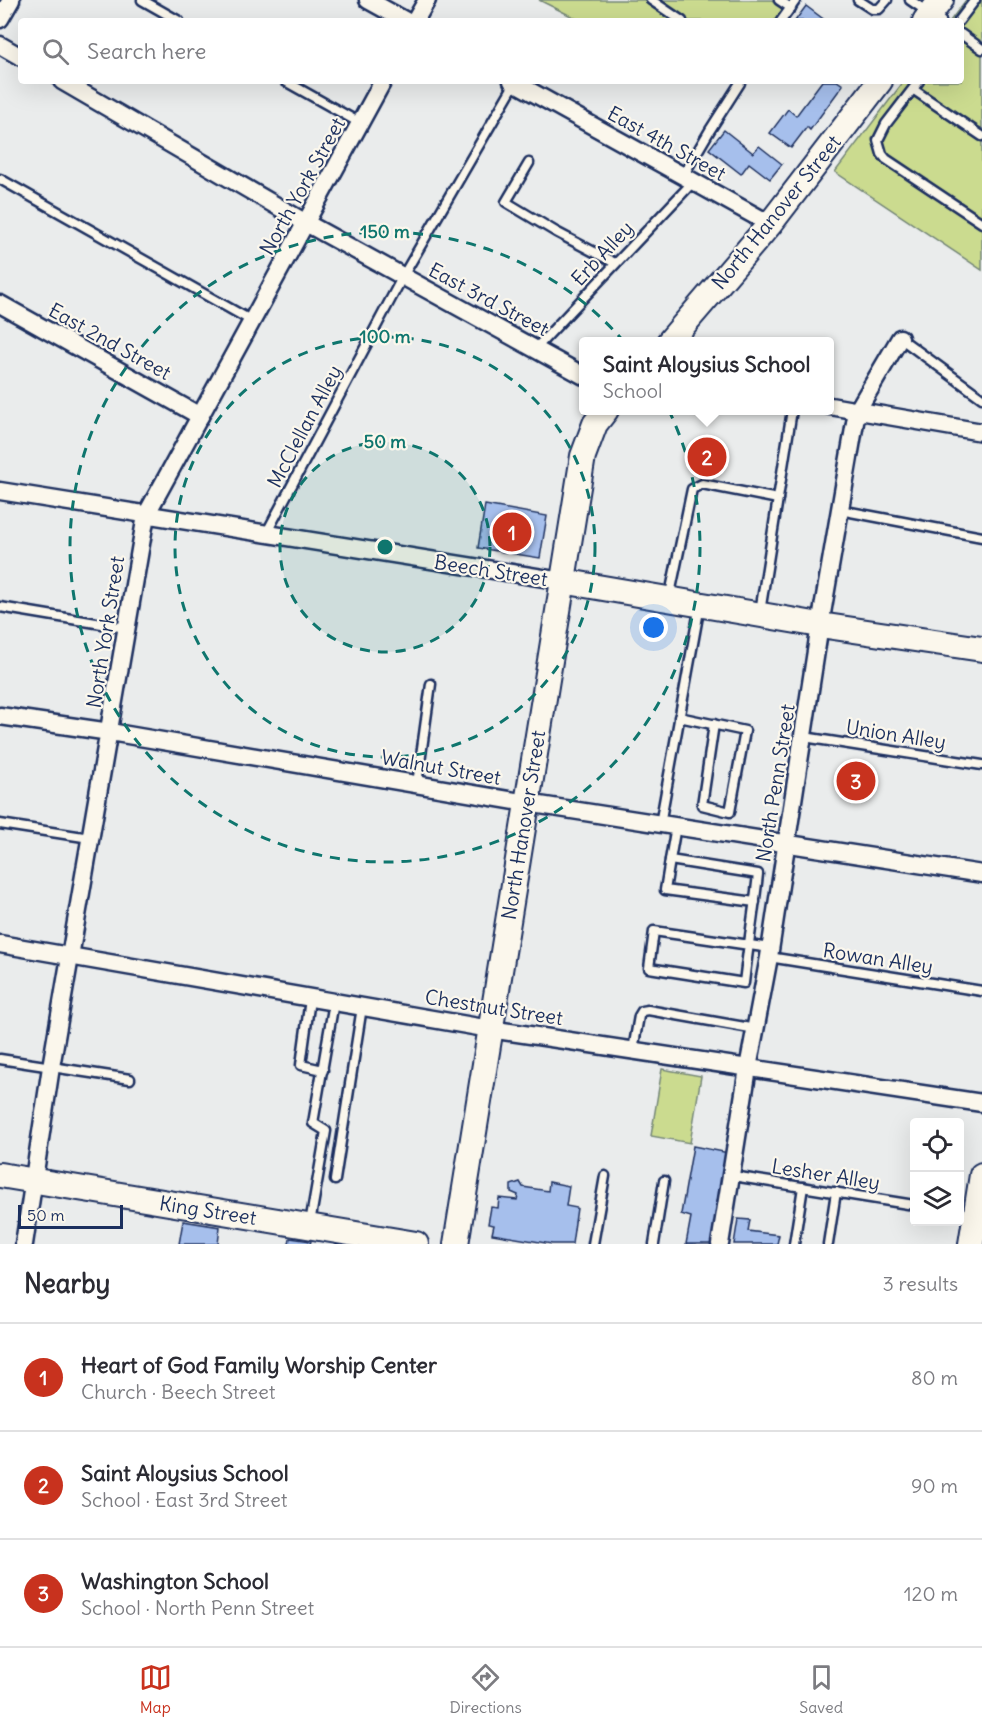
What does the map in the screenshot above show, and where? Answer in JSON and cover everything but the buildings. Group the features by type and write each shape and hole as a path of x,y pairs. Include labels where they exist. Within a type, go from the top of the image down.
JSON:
{"street":[{"path":"0,19 11,0"},
{"path":"368,0 401,18"},
{"path":"417,18 427,0"},
{"path":"0,45 18,55"},
{"name":"East 3rd Street","path":"67,84 306,223 579,373"},
{"name":"North York Street","path":"24,1244 51,1067 146,515 381,84"},
{"name":"East 4th Street","path":"518,84 770,224"},
{"name":"North Hanover Street","path":"673,337 770,224 878,84"},
{"name":"East 2nd Street","path":"0,304 200,416"},
{"name":"North Penn Street","path":"720,1244 733,1176 748,1068 770,952 820,625 857,411 900,338"},
{"path":"834,407 982,432"},
{"name":"North Hanover Street","path":"456,1244 583,456 595,424 603,415"},
{"name":"Beech Street","path":"0,491 562,581 820,625 982,649"},
{"name":"Walnut Street","path":"0,716 110,732 527,803 982,874"},
{"name":"Chestnut Street","path":"0,944 490,1029 982,1103"},
{"name":"King Street","path":"0,1175 310,1227 370,1240 416,1244"},
{"path":"970,1244 981,1185"}],"lane":[{"path":"142,0 174,18"},
{"path":"651,0 678,18"},
{"path":"779,0 793,4 784,18"},
{"path":"858,0 872,9 879,9 886,0"},
{"path":"910,0 935,14"},
{"path":"961,18 975,0"},
{"path":"964,36 982,49"},
{"path":"290,84 360,123"},
{"name":"McClellan Alley","path":"265,534 403,276 513,84"},
{"name":"Erb Alley","path":"536,348 615,263 688,179 710,130 739,84"},
{"path":"918,84 886,124 878,140 882,154 886,159 982,223"},
{"path":"914,90 982,136"},
{"path":"529,163 507,202 556,232 615,263"},
{"path":"0,179 252,321"},
{"path":"900,338 982,398"},
{"path":"759,615 791,415"},
{"path":"669,600 692,489 702,484 778,499"},
{"path":"840,510 982,537"},
{"path":"700,605 679,717 668,825 670,860 665,890 755,902"},
{"path":"0,607 126,628"},
{"path":"417,784 431,684"},
{"path":"679,717 745,730 730,812 702,805 714,724"},
{"name":"Union Alley","path":"804,736 982,765"},
{"path":"0,824 90,838"},
{"path":"670,860 758,874 749,944"},
{"name":"Rowan Alley","path":"749,944 744,983 649,969 654,931 749,944 770,952 982,991"},
{"path":"310,999 301,1065 323,1070"},
{"path":"310,1227 326,1131 313,1123 334,1002"},
{"path":"335,1180 362,1007"},
{"path":"633,1050 642,1011 756,1029"},
{"path":"0,1059 130,1079"},
{"path":"592,1244 605,1176"},
{"name":"Lesher Alley","path":"733,1176 910,1204"},
{"path":"654,1244 664,1181"},
{"path":"794,1244 803,1187"},
{"path":"828,1244 836,1192"}],"green space":[{"path":"539,0 801,0 789,18 575,18"},
{"path":"966,0 982,0 982,270 835,172 902,84 964,84 964,18 952,18"},
{"path":"662,1069 701,1076 690,1143 651,1136"}],"place":[{"name":"Saint Aloysius School","path":"707,457"},
{"name":"Heart of God Family Worship Center","path":"512,532"},
{"name":"Washington School","path":"856,781"}]}
